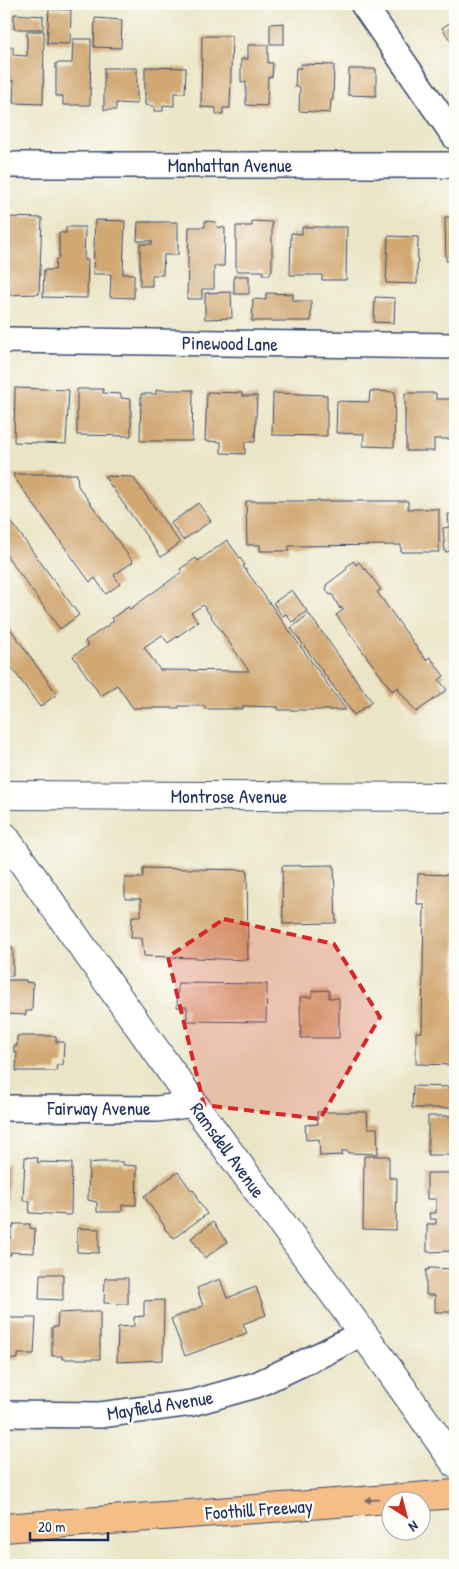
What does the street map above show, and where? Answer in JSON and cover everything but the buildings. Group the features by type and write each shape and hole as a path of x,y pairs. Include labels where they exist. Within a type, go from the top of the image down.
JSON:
{"highway":[{"name":"Foothill Freeway","path":"4,1528 455,1494"}],"street":[{"path":"363,4 455,137"},
{"name":"Manhattan Avenue","path":"4,165 455,165"},
{"name":"Pinewood Lane","path":"4,340 455,346"},
{"name":"Montrose Avenue","path":"4,795 455,797"},
{"name":"Ramsdell Avenue","path":"4,836 194,1104 455,1463"},
{"name":"Fairway Avenue","path":"4,1108 157,1109 194,1104"},
{"name":"Mayfield Avenue","path":"4,1414 100,1415 192,1404 256,1385 362,1333"}],"highlighted area":[{"path":"224,919 334,944 380,1017 320,1119 204,1105 168,957"}]}
